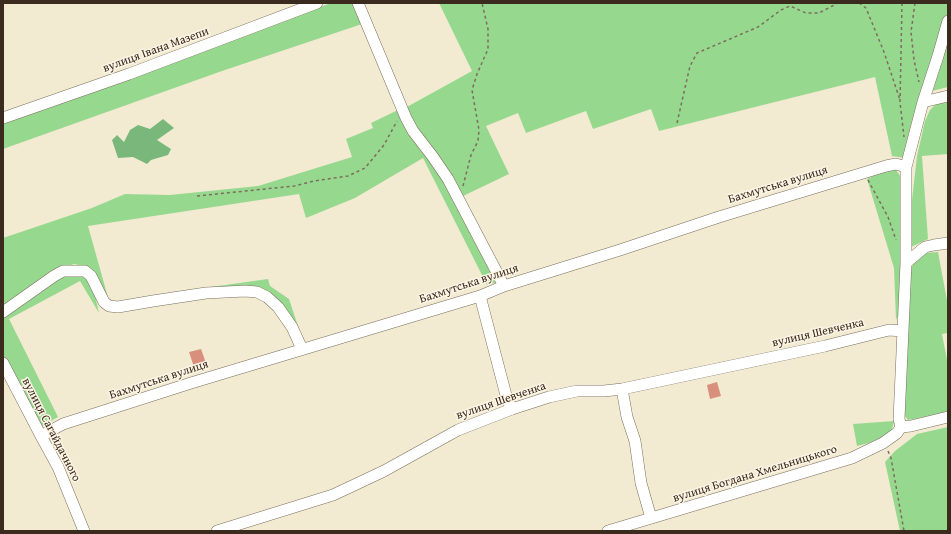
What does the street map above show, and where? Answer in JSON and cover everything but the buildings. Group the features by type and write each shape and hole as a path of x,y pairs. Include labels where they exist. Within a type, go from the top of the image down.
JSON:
{"street":[{"name":"вулиця Івана Мазепи","path":"3,118 129,74 317,3"},
{"path":"358,3 406,118 413,131 448,179 504,286"},
{"path":"948,21 923,102 906,167 906,263 899,419 901,427 948,417"},
{"path":"923,102 948,96"},
{"name":"Бахмутська вулиця","path":"41,436 63,424 191,382 480,296 504,286 719,217 891,165 896,164 906,167"},
{"path":"906,263 925,247 948,244"},
{"path":"3,312 63,271 85,270 91,276 104,302 109,306 118,307 206,293 246,291 257,292 267,297 278,307 292,327 302,349"},
{"path":"480,296 507,399 512,409"},
{"name":"вулиця Шевченка","path":"217,531 333,495 384,471 458,430 512,409 549,397 577,391 622,389 825,346 889,330 903,331"},
{"name":"вулиця Сагайдачного","path":"3,363 58,467 84,531"},
{"path":"622,389 627,417 635,441 642,483 651,518"},
{"name":"вулиця Богдана Хмельницького","path":"608,531 852,458 884,443 897,433 901,427"}],"path":[{"path":"464,186 471,155 478,141 479,130 472,90 488,49 488,29 482,3"},
{"path":"677,123 690,66 697,53 758,27 780,10 790,6 806,12 819,13 838,3"},
{"path":"859,3 866,8 884,52 900,102"},
{"path":"902,3 900,102 904,137"},
{"path":"915,3 911,32 914,60 919,81"},
{"path":"197,196 294,186 314,181 348,176 365,168 384,145 403,111"},
{"path":"863,173 888,217 896,242"},
{"path":"884,443 891,458 904,531"}],"green space":[{"path":"331,3 353,3 362,24 222,71 3,149 3,124"},
{"path":"439,3 948,3 948,11 922,96 906,158 892,156 875,77 659,131 651,109 593,129 586,111 526,133 518,113 486,126 509,174 463,196 417,132 405,108 472,71"},
{"path":"948,29 948,87 928,92"},
{"path":"948,100 948,154 922,156 928,239 911,247 912,200 917,156 925,121 930,110 938,102"},
{"path":"398,110 437,167 498,282 487,285 423,158 355,198 306,218 299,194 88,226 109,301 84,266 74,264 62,268 3,310 3,238 92,208 125,194 170,195 258,186 352,157 346,139 373,128 371,123"},
{"path":"163,119 174,128 157,140 171,149 168,155 151,160 147,164 133,157 118,158 112,140 117,135 124,142 130,130 138,125 150,129"},
{"path":"885,170 896,170 901,177 903,190 899,313 896,320 894,268 867,179"},
{"path":"938,252 948,306 948,333 942,334 948,365 948,412 908,420 904,415 910,272 913,264 925,253"},
{"path":"65,273 83,274 94,291 99,313 80,281 9,319 58,417 42,426 3,356 3,315"},
{"path":"268,279 270,286 289,299 302,338 291,320 243,287 175,292"},
{"path":"894,421 889,434 880,440 857,446 853,424"},
{"path":"948,427 948,531 900,531 885,462 895,451 917,434"}]}
